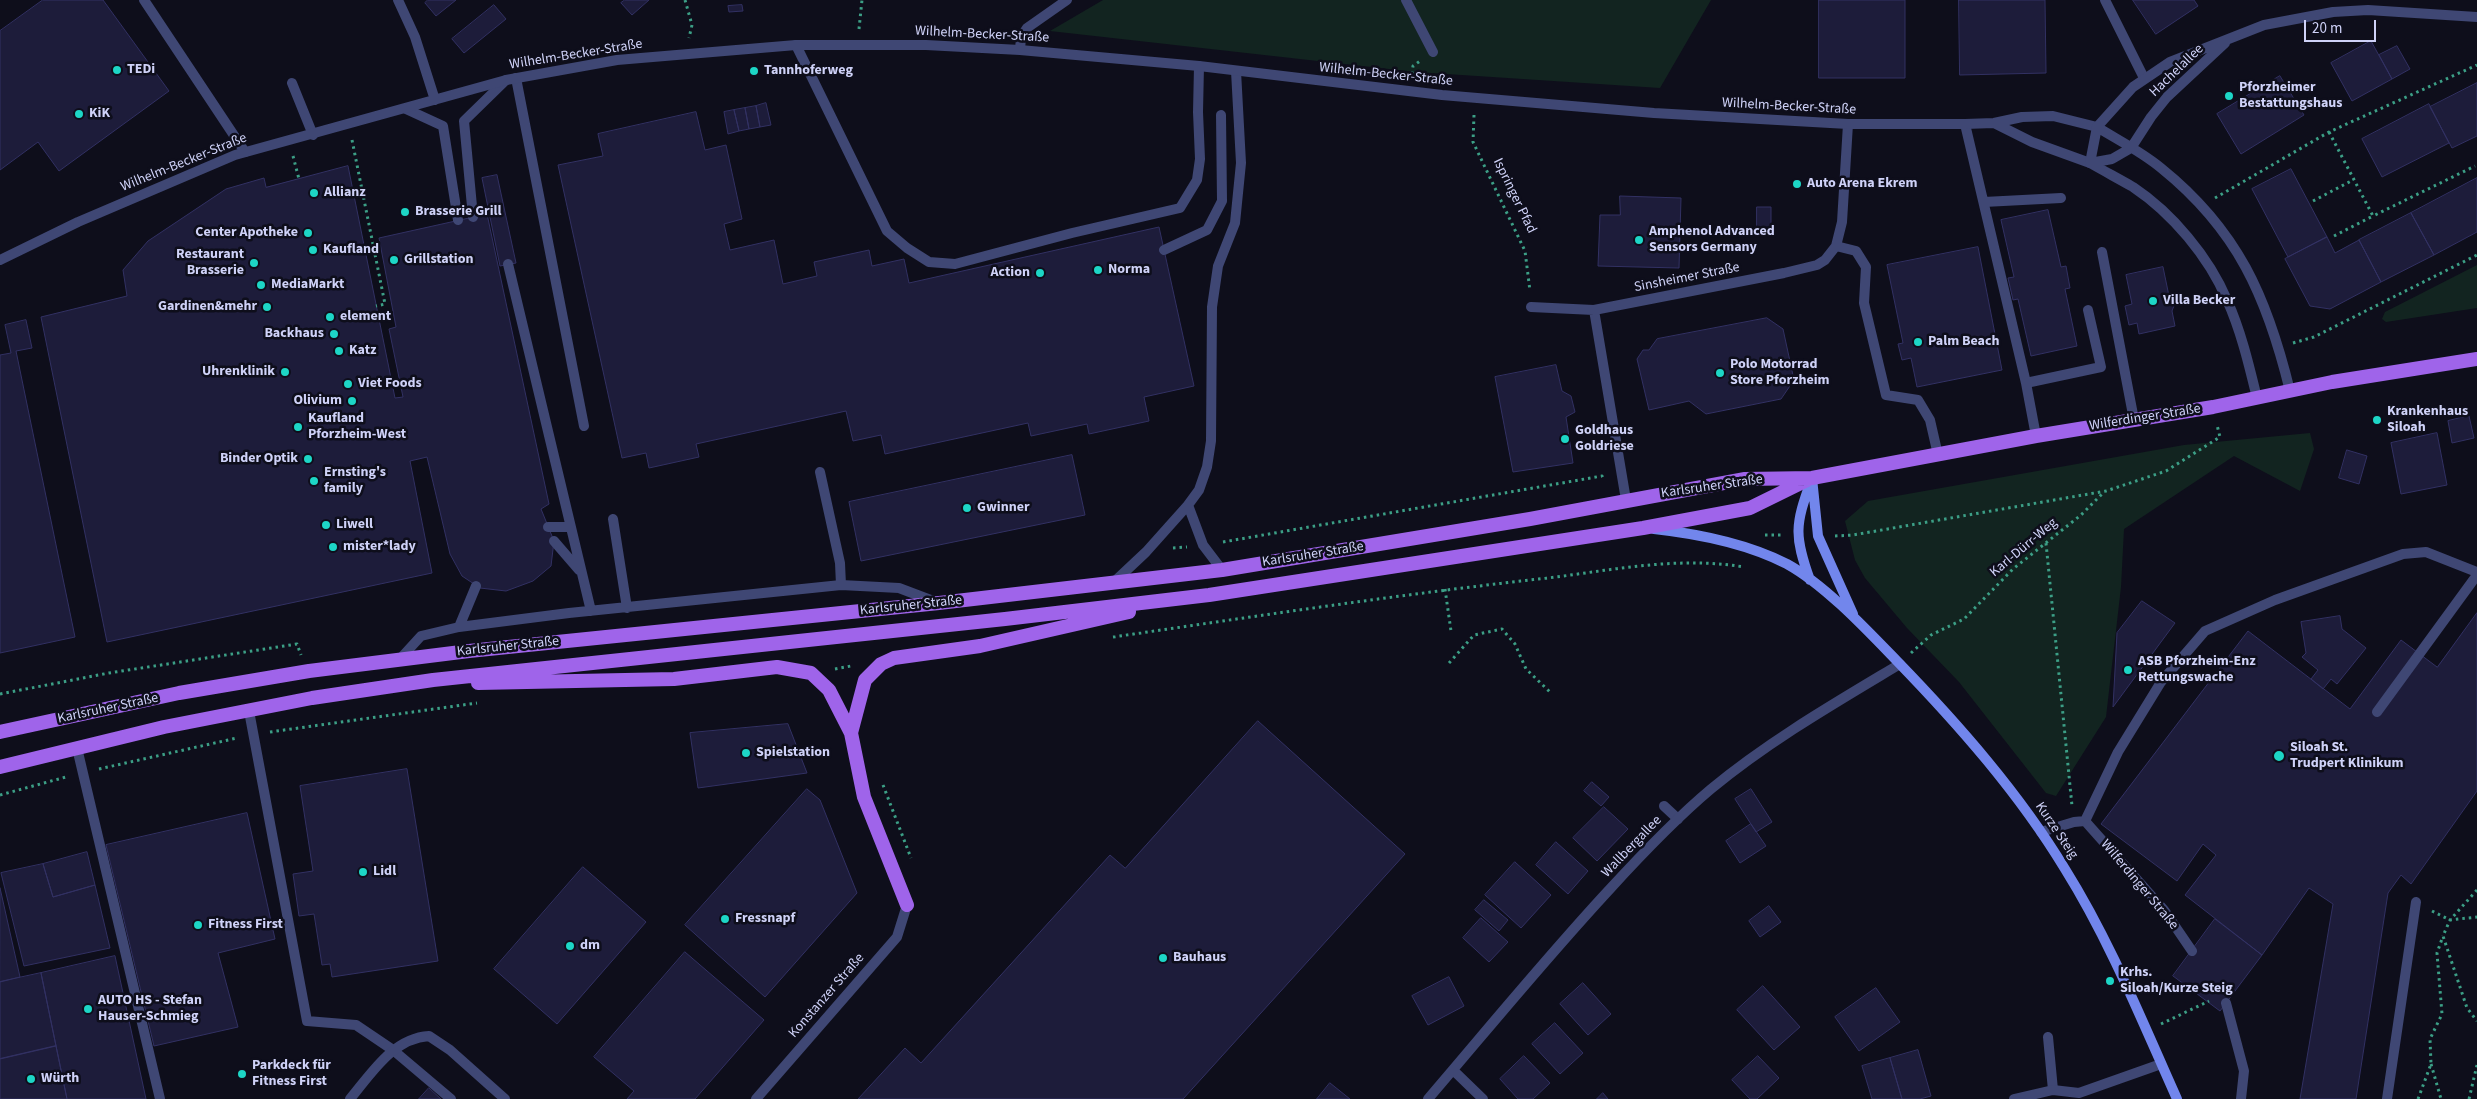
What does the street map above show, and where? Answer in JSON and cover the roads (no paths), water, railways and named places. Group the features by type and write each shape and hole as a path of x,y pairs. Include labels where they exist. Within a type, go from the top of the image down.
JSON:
{"main road":[{"name":"Wilferdinger Straße","path":"1812,478 2036,436 2213,407 2290,391 2477,359"},
{"name":"Karlsruher Straße","path":"0,732 179,693 309,671 400,659 1113,584 1222,570 1441,535 1745,479 1812,478"},
{"name":"Karlsruher Straße","path":"0,766 164,727 312,698 433,680 1178,599 1643,528 1750,508 1812,478"},
{"name":"Kurze Steig","path":"1812,478 1818,536 1854,617"},
{"path":"1810,581 1801,555 1797,535 1801,509 1812,478"},
{"name":"Kurze Steig","path":"1643,528 1694,534 1753,549 1788,565 1854,617 1900,664 1978,751 2042,832 2066,870 2106,943 2177,1099"},
{"path":"850,734 865,680 880,664 894,658 989,644 1178,599"},
{"path":"433,680 462,683 674,679 777,667 797,669 817,677 829,690 850,734 864,797 908,905"}],"street":[{"path":"144,0 245,152"},
{"path":"398,0 415,37 435,100"},
{"path":"1020,50 1021,37 1027,28 1066,0"},
{"path":"1406,0 1433,52"},
{"path":"2105,0 2144,78"},
{"name":"Hachelallee","path":"2097,127 2133,87 2170,62 2264,25 2333,12 2404,11 2477,17"},
{"name":"Hachelallee","path":"2131,148 2151,117 2167,97 2227,41"},
{"path":"796,45 887,231 907,248 929,262 955,264 1072,233 1180,208 1197,180 1200,159 1199,66"},
{"name":"Wilhelm-Becker-Straße","path":"0,260 149,190 245,152 313,135 511,79 590,64 687,53 796,45 926,45 1020,50 1199,66 1474,98 1654,113 1848,124 1994,123 2022,116 2053,116 2097,127 2160,166 2202,206 2230,240 2264,302 2279,347 2290,391"},
{"path":"1113,584 1146,552 1188,505 1199,490 1207,467 1211,441 1212,307 1218,266 1235,223 1241,163 1236,71"},
{"path":"473,217 464,121 511,79 584,426"},
{"path":"292,83 313,135"},
{"path":"406,109 443,126 458,220"},
{"path":"1164,250 1207,230 1222,201 1221,115"},
{"name":"Wilhelm-Becker-Straße","path":"1994,123 2032,142 2090,163 2134,188 2155,205 2190,240 2211,269 2227,299 2247,356 2257,398"},
{"path":"1848,124 1842,222 1836,246 1856,251 1866,267 1864,303 1886,396 1918,400 1930,420 1938,455"},
{"path":"1966,124 2026,383 2036,436"},
{"path":"2097,127 2090,163 2112,159 2131,148"},
{"path":"1984,202 2061,198"},
{"name":"Sinsheimer Straße","path":"1531,307 1594,310 1816,265 1832,254 1836,246"},
{"path":"2102,252 2134,420"},
{"path":"508,264 591,611"},
{"path":"1594,310 1621,502"},
{"path":"2026,383 2101,367 2088,310"},
{"path":"820,472 840,563 841,586"},
{"path":"1188,505 1203,545 1222,570"},
{"path":"613,519 627,608"},
{"path":"548,527 570,527"},
{"path":"554,541 580,570"},
{"path":"2042,832 2085,820 2118,752 2161,682 2205,631 2275,600 2403,554 2426,552 2477,574 2377,712"},
{"path":"459,627 476,586"},
{"path":"400,659 421,636 459,627 591,611 841,586 899,588 939,603"},
{"name":"Wallbergallee","path":"1428,1099 1550,953 1652,843 1678,819 1716,785 1777,739 1900,664"},
{"path":"249,711 307,1022 356,1025 393,1050 450,1099"},
{"path":"77,748 160,1099"},
{"path":"1664,806 1678,819"},
{"name":"Wilferdinger Straße","path":"2085,820 2164,910 2192,950"},
{"path":"2387,1099 2416,902"},
{"name":"Konstanzer Straße","path":"756,1099 897,936 908,905"},
{"path":"2226,1003 2244,1071 2241,1099"},
{"path":"350,1099 393,1050 408,1040 429,1036 450,1050 505,1099"},
{"path":"2048,1037 2053,1090"},
{"path":"2014,1099 2053,1090 2078,1096 2161,1064"},
{"path":"1453,1070 1483,1099"}],"place":[{"name":"TEDi","path":"117,70"},
{"name":"Tannhoferweg","path":"754,71"},
{"name":"Pforzheimer Bestattungshaus","path":"2229,96"},
{"name":"KiK","path":"79,114"},
{"name":"Auto Arena Ekrem","path":"1797,184"},
{"name":"Allianz","path":"314,193"},
{"name":"Brasserie Grill","path":"405,212"},
{"name":"Center Apotheke","path":"308,233"},
{"name":"Amphenol Advanced Sensors Germany","path":"1639,240"},
{"name":"Kaufland","path":"313,250"},
{"name":"Grillstation","path":"394,260"},
{"name":"Restaurant Brasserie","path":"254,263"},
{"name":"Norma","path":"1098,270"},
{"name":"Action","path":"1040,273"},
{"name":"MediaMarkt","path":"261,285"},
{"name":"Villa Becker","path":"2153,301"},
{"name":"Gardinen&mehr","path":"267,307"},
{"name":"element","path":"330,317"},
{"name":"Backhaus","path":"334,334"},
{"name":"Palm Beach","path":"1918,342"},
{"name":"Katz","path":"339,351"},
{"name":"Uhrenklinik","path":"285,372"},
{"name":"Polo Motorrad Store Pforzheim","path":"1720,373"},
{"name":"Viet Foods","path":"348,384"},
{"name":"Olivium","path":"352,401"},
{"name":"Krankenhaus Siloah","path":"2377,420"},
{"name":"Kaufland Pforzheim-West","path":"298,427"},
{"name":"Goldhaus Goldriese","path":"1565,439"},
{"name":"Binder Optik","path":"308,459"},
{"name":"Ernsting's family","path":"314,481"},
{"name":"Gwinner","path":"967,508"},
{"name":"Liwell","path":"326,525"},
{"name":"mister*lady","path":"333,547"},
{"name":"ASB Pforzheim-Enz Rettungswache","path":"2128,670"},
{"name":"Spielstation","path":"746,753"},
{"name":"Siloah St. Trudpert Klinikum","path":"2279,756"},
{"name":"Lidl","path":"363,872"},
{"name":"Fressnapf","path":"725,919"},
{"name":"Fitness First","path":"198,925"},
{"name":"dm","path":"570,946"},
{"name":"Bauhaus","path":"1163,958"},
{"name":"Krhs. Siloah/Kurze Steig","path":"2110,981"},
{"name":"AUTO HS - Stefan Hauser-Schmieg","path":"88,1009"},
{"name":"Parkdeck für Fitness First","path":"242,1074"},
{"name":"Würth","path":"31,1079"}]}
